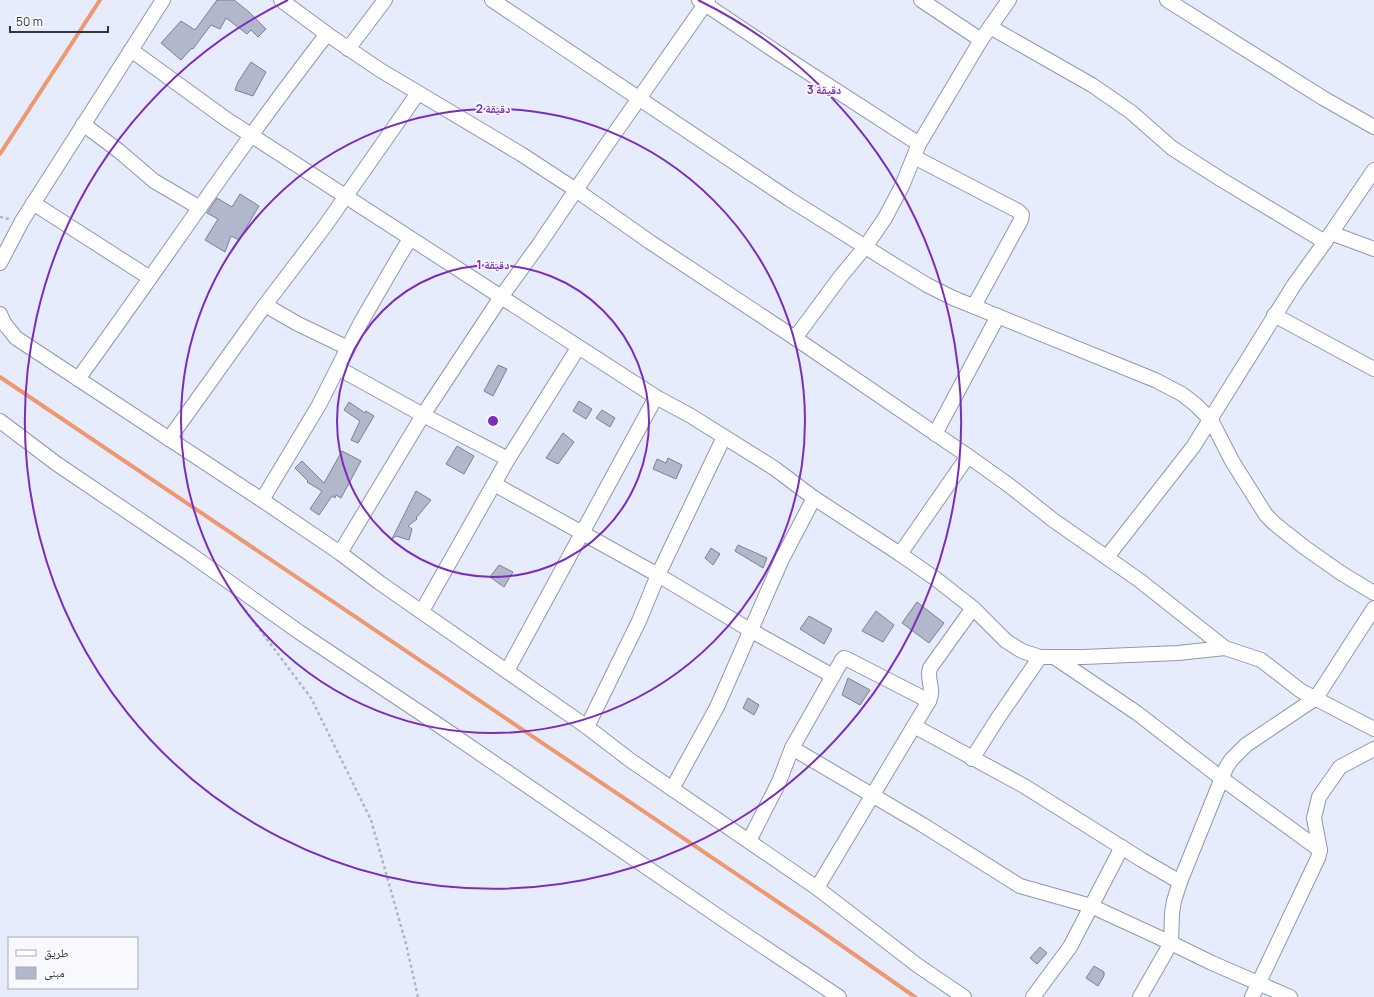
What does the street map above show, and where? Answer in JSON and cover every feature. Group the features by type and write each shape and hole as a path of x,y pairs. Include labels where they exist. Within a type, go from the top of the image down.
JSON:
{"street":[{"path":"0,262 33,203 163,0"},
{"path":"281,0 348,49 418,93 521,154 576,190 650,242 795,338 968,456 1010,486 1053,520 1139,580 1225,648 1261,660 1270,665 1294,686 1374,729"},
{"path":"348,49 385,0"},
{"path":"492,0 789,199 927,285 953,298 1155,380 1182,394 1211,420 1232,461 1266,515 1304,547 1374,593"},
{"path":"921,0 981,40"},
{"path":"795,338 841,276 866,246 885,218 899,192 916,150 981,40 1009,0"},
{"path":"1168,0 1323,98 1374,126"},
{"path":"340,553 422,415 704,1 916,150 1018,211 1022,215 1021,220 974,306"},
{"path":"990,27 1092,85 1116,101 1172,148 1222,180 1328,238 1374,249"},
{"path":"78,379 251,135 327,34"},
{"path":"131,50 226,119 346,196 410,240 656,397 691,416 774,468 814,498 936,579 973,608 1006,641 1022,651 1047,657 1083,657 1178,653 1225,648"},
{"path":"169,439 265,305 346,196 418,93"},
{"path":"83,124 119,151 160,186 200,208"},
{"path":"1106,557 1193,447 1258,344 1274,315 1374,170"},
{"path":"33,203 150,278"},
{"path":"262,500 292,453 348,348 410,240"},
{"path":"265,305 298,324 348,348"},
{"path":"0,314 4,323 16,338 340,553 380,583 587,727 630,760 817,888 917,965 964,997"},
{"path":"1274,315 1374,369"},
{"path":"935,434 998,316"},
{"path":"422,611 508,460 578,348"},
{"path":"338,368 422,415 508,460"},
{"path":"507,671 656,397"},
{"path":"0,421 57,464 190,554 299,632 438,724 731,925 839,997"},
{"path":"587,727 639,621 658,575 724,437"},
{"path":"900,554 968,456"},
{"path":"494,484 658,575 750,630 833,676"},
{"path":"672,789 716,707 782,558 814,498"},
{"path":"817,888 929,701 932,690 928,674 930,668 973,608"},
{"path":"1140,997 1170,943 1174,901 1221,778 1232,760 1246,745 1316,698 1374,608"},
{"path":"972,759 998,718 1047,657"},
{"path":"1047,657 1137,713 1221,778 1320,850"},
{"path":"749,841 779,782 792,748 844,658 929,701"},
{"path":"914,726 1024,786 1180,882"},
{"path":"792,748 923,825 1020,886 1091,906 1290,997"},
{"path":"1252,997 1318,858 1320,850 1314,818 1319,797 1340,768 1374,749"},
{"path":"1034,997 1067,951 1122,847"}],"path":[{"path":"241,606 311,698 371,820 406,944 418,997"}],"building":[{"path":"217,0 234,0 266,29 258,37 251,30 247,34 226,18 220,29 211,25 193,49 192,48 181,60 161,43 181,21 195,30"},
{"path":"251,62 266,72 253,96 235,90 238,82"},
{"path":"240,194 259,206 239,240 231,236 225,252 205,240 218,219 207,213 217,198 232,207"},
{"path":"498,365 507,369 493,396 484,391"},
{"path":"579,401 592,409 586,419 573,411"},
{"path":"349,402 365,413 366,411 374,416 358,443 351,440 360,421 344,410"},
{"path":"602,410 615,418 610,427 596,418"},
{"path":"563,433 574,442 558,464 546,458"},
{"path":"457,446 474,456 464,474 446,464"},
{"path":"342,451 361,461 341,498 336,495 335,498 332,496 319,515 310,509 322,491 307,482 308,481 295,468 302,461 324,483"},
{"path":"668,458 682,465 676,479 653,469 657,459 666,463"},
{"path":"416,491 431,500 416,518 417,519 408,526 412,529 409,540 396,536 392,539"},
{"path":"738,545 767,558 763,568 735,551"},
{"path":"711,548 720,554 713,565 705,558"},
{"path":"499,565 513,572 504,587 490,577"},
{"path":"917,602 944,623 929,643 902,623"},
{"path":"876,611 894,625 883,642 862,631"},
{"path":"809,616 832,629 824,644 800,629"},
{"path":"848,678 870,690 860,705 842,695"},
{"path":"748,698 759,705 754,715 743,708"},
{"path":"1040,947 1047,953 1037,964 1030,958"},
{"path":"1094,966 1104,972 1104,976 1098,986 1086,978"}],"waterway":[{"path":"0,154 100,0"},
{"path":"0,377 815,927 915,997"}]}
